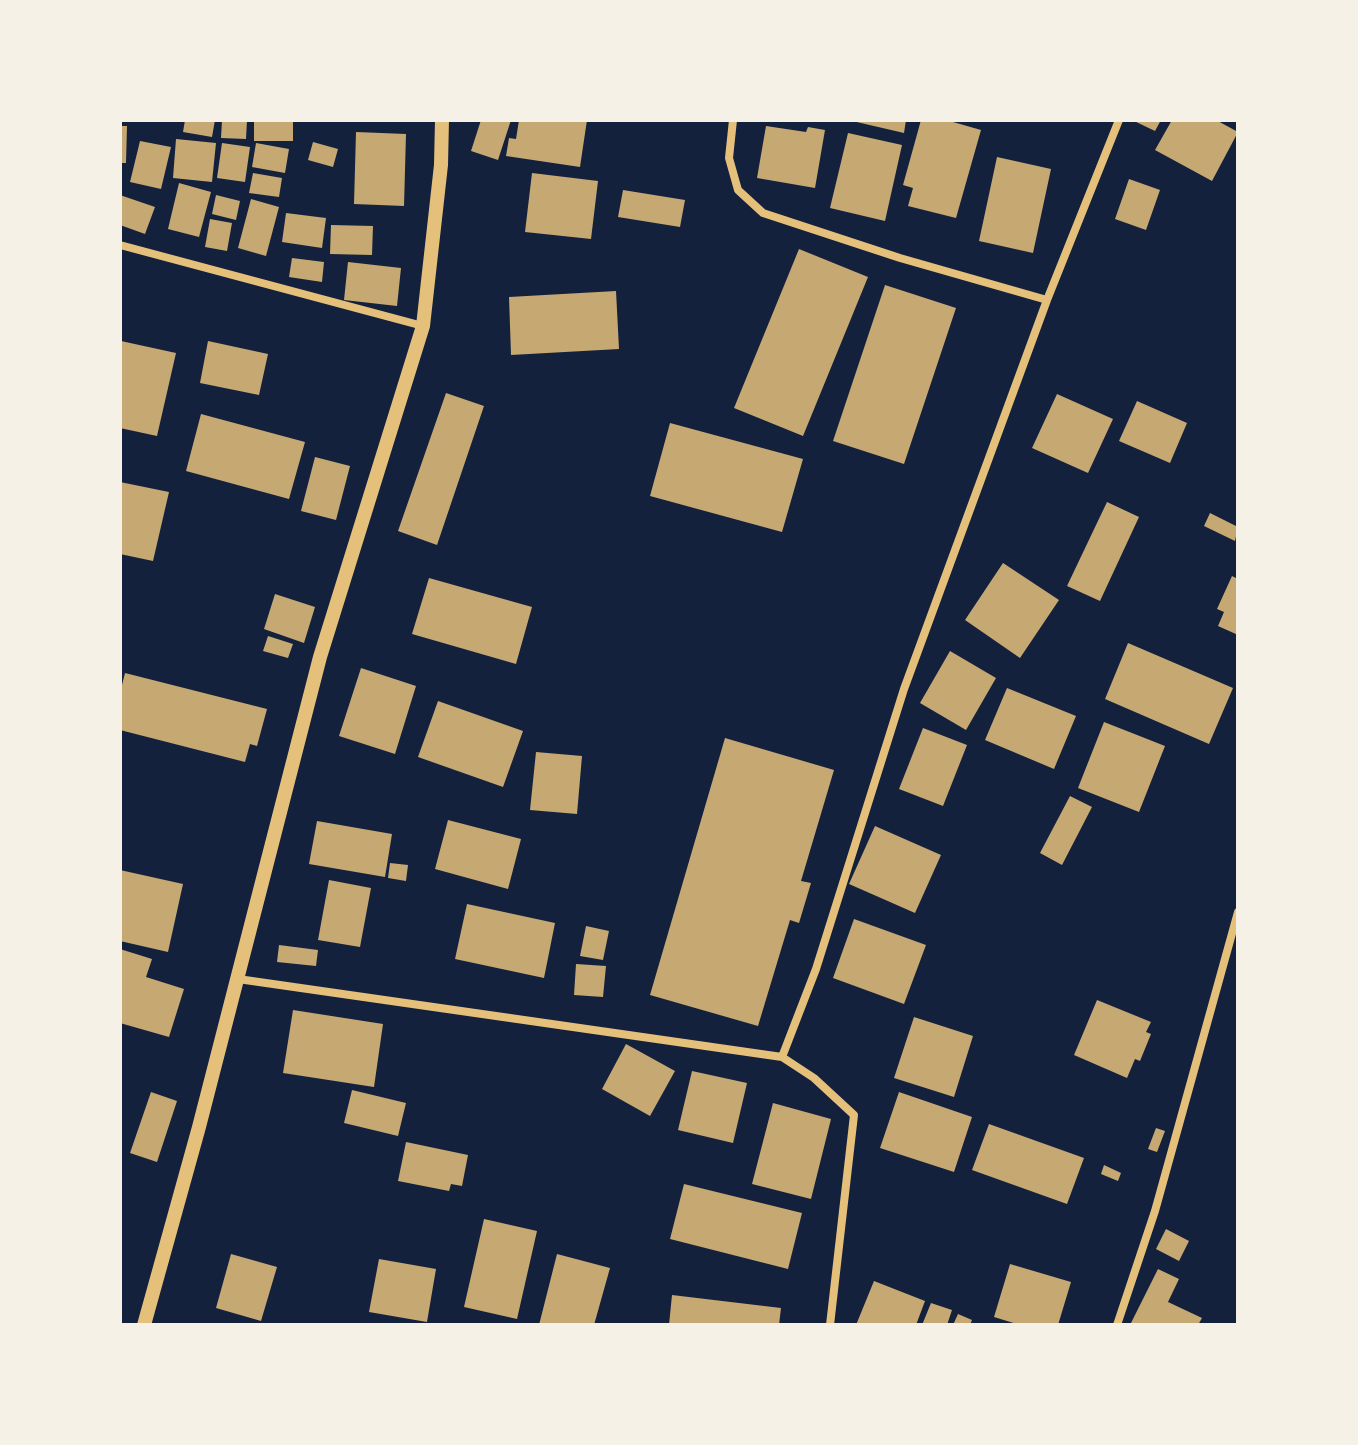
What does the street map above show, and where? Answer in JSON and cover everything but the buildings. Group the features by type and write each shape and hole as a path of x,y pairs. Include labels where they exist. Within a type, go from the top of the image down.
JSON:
{"street":[{"path":"144,1325 238,979 320,657 423,326 441,165 442,120"},
{"path":"733,120 729,158 738,190 763,213 900,258 1047,300"},
{"path":"782,1057 821,955 904,689 1047,300 1119,120"},
{"path":"120,245 423,326"},
{"path":"1117,1325 1155,1211 1238,912"},
{"path":"238,979 782,1057 814,1078 854,1115 830,1325"}]}
